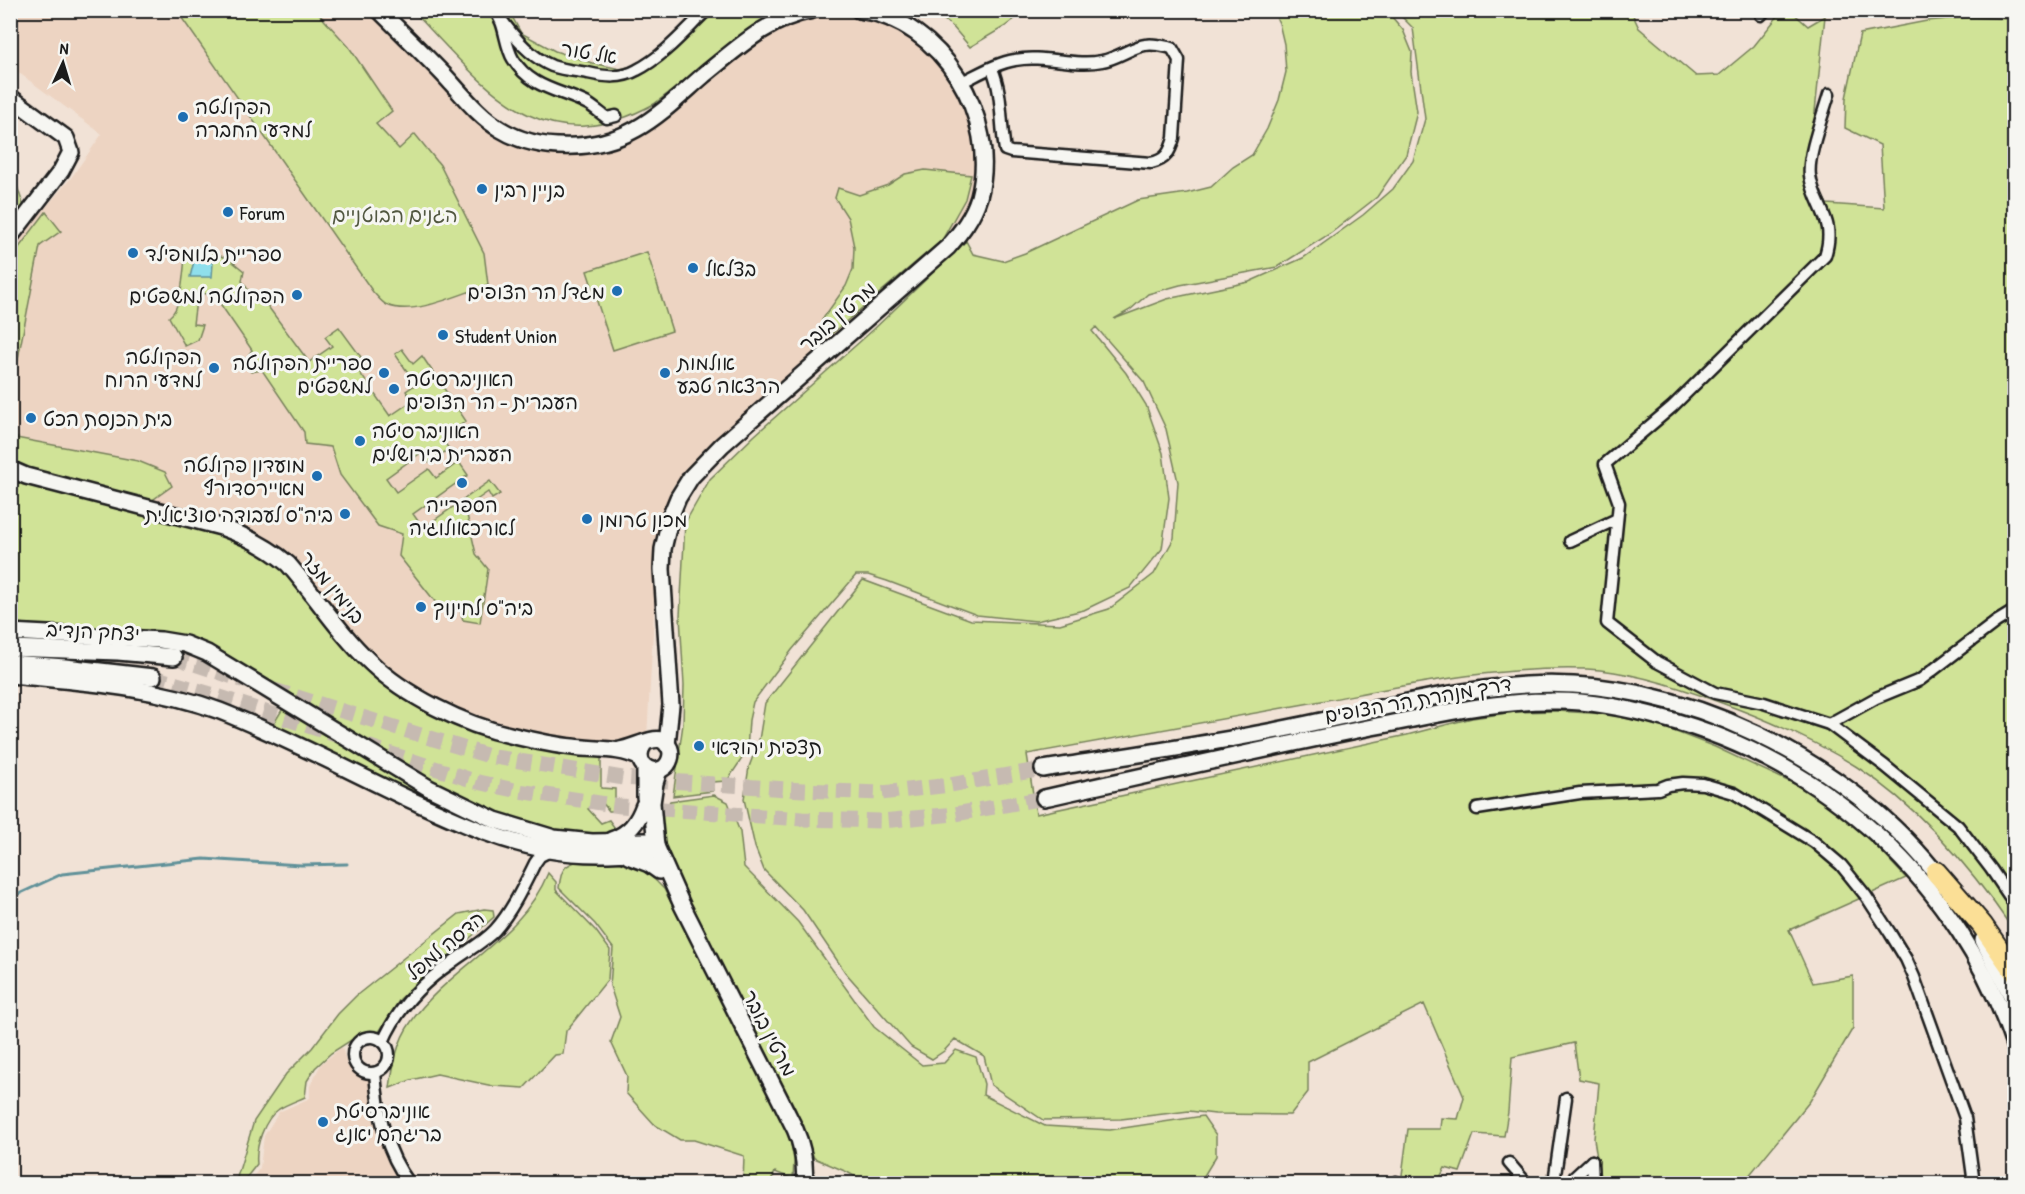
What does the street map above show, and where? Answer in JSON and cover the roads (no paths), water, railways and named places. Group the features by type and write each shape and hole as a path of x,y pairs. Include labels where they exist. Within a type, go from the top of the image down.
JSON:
{"highway":[{"path":"1936,872 1982,925 2014,971"}],"main road":[{"path":"379,10 415,44 471,104 500,129 534,142 553,146 600,142 636,129 753,36 779,20 813,10"},
{"name":"מרטין בובר","path":"682,905 659,871 650,846 644,805 651,754 671,705 668,691 662,569 667,530 678,498 691,477 722,445 948,247 966,226 981,188 982,155 976,122 969,100 941,53 918,33 892,19 860,10"},
{"path":"10,97 66,138 71,148 65,165 10,237"},
{"name":"בנימין מזר","path":"10,469 85,493 221,527 250,538 288,564 365,657 381,672 437,708 509,735 572,747 629,749 651,754"},
{"path":"10,632 185,644 207,653 390,765 454,801 495,820 554,838 650,846"},
{"name":"יצחק הנדיב","path":"10,648 118,652 174,657"},
{"name":"יצחק הנדיב","path":"10,663 153,677"},
{"path":"10,675 138,689 175,697 218,711 456,821 511,841 550,851 622,854 649,864 659,871"},
{"name":"דרך מנהרת הר הצופים","path":"1043,769 1272,731 1473,690 1529,685 1574,685 1628,693 1671,703 1730,723 1818,767 1851,790 1886,820 1936,872 1962,906 1980,934 2014,1001"},
{"name":"דרך מנהרת הר הצופים","path":"1044,798 1476,706 1530,701 1573,701 1642,712 1688,725 1760,754 1816,786 1841,803 1875,832 1923,882 1948,916 1982,972 2004,1017 2014,1045"},
{"name":"מרטין בובר","path":"651,754 655,783 650,846 795,1129 803,1151 804,1184"},
{"path":"606,842 631,829 638,820 644,805"},
{"path":"622,854 650,846"}],"street":[{"name":"אל טור","path":"497,13 517,40 551,65 602,76 621,77 638,70 665,50 707,10"},
{"path":"497,13 512,58 528,75 546,88 588,104 608,118 616,116"},
{"path":"960,83 992,69 1014,60 1088,63 1101,62 1124,55 1143,45 1172,48 1179,60 1172,148 1160,161 1151,163 1005,150 1001,132 999,88 992,69"},
{"path":"1829,94 1814,146 1810,174 1815,195 1828,223 1828,245 1825,256 1672,407 1605,464 1619,503 1607,623 1657,662 1715,693 1764,703 1829,724 1958,826 2014,903"},
{"path":"1570,541 1617,519"},
{"path":"1829,724 1876,698 1920,680 2014,611"},
{"path":"1477,809 1580,793 1658,789 1683,783 1703,784 1734,793 1814,842 1841,865 1853,880 1906,959 1965,1118 1974,1184"},
{"path":"511,841 530,854 529,876"},
{"name":"הדסה למפל","path":"383,1042 391,1023 421,987 495,930 540,856 550,851"},
{"path":"376,1038 383,1042 388,1048 389,1059 383,1069 375,1073 361,1070 354,1060 354,1053 359,1043 364,1039 376,1038"},
{"path":"375,1073 377,1104 382,1126 394,1158 410,1184"},
{"path":"1559,1184 1555,1175 1566,1098"},
{"path":"1567,1184 1592,1161 1593,1184"},
{"path":"1509,1163 1527,1184"}],"water":[{"path":"205,259 213,263 212,277 190,277 194,261"}],"waterway":[{"path":"10,898 62,874 204,859 301,865 347,864"}],"tunnel":[{"path":"174,657 248,682"},
{"path":"153,677 336,735"},
{"path":"274,690 489,756 623,778 882,793 950,785 1043,769"},
{"path":"367,746 478,782 519,791 621,806 802,819 883,821 955,814 1044,798"}],"place":[{"name":"הפקולטה למדעי החברה","path":"183,117"},
{"name":"בניין רבין","path":"482,189"},
{"name":"Forum","path":"228,212"},
{"name":"ספריית בלומפילד","path":"133,253"},
{"name":"בצלאל","path":"693,268"},
{"name":"מגדל הר הצופים","path":"617,291"},
{"name":"הפקולטה למשפטים","path":"297,295"},
{"name":"Student Union","path":"443,335"},
{"name":"הפקולטה למדעי הרוח","path":"214,368"},
{"name":"ספריית הפקולטה למשפטים","path":"384,373"},
{"name":"אולמות הרצאה טבע","path":"665,373"},
{"name":"האוניברסיטה העברית - הר הצופים","path":"394,389"},
{"name":"בית הכנסת הכט","path":"31,418"},
{"name":"האוניברסיטה העברית בירושלים","path":"360,441"},
{"name":"מועדון פקולטה מאיירסדורף","path":"317,476"},
{"name":"הספרייה לארכאולוגיה","path":"462,483"},
{"name":"ביה\"ס לעבודה סוציאלית","path":"345,514"},
{"name":"מכון טרומן","path":"587,519"},
{"name":"ביה\"ס לחינוך","path":"421,607"},
{"name":"תצפית יהודאי","path":"699,746"},
{"name":"אוניברסיטת בריגהם יאנג","path":"323,1122"}],"park label":[{"name":"הגנים הבוטניים","path":"395,214"}]}
